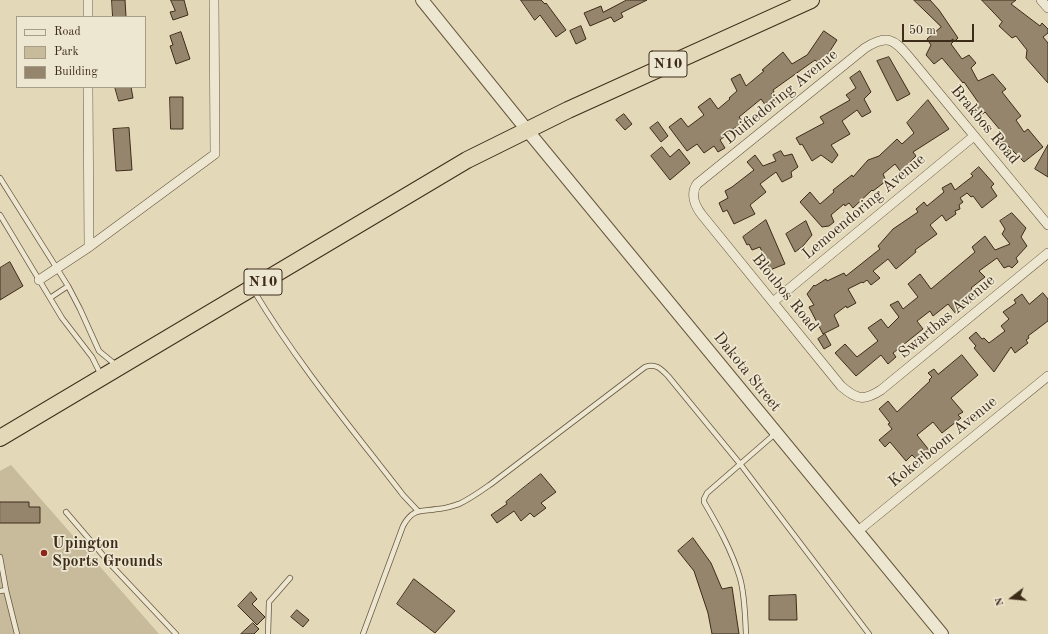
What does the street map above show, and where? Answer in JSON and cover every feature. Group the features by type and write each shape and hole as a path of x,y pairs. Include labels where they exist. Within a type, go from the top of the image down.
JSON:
{"highway":[{"name":"N10","path":"0,438 468,160 568,110 811,0"}],"street":[{"path":"88,0 88,16"},
{"path":"39,280 88,247 215,154 214,0"},
{"name":"Dakota Street","path":"422,0 527,130 942,634"},
{"path":"1041,0 1048,8"},
{"name":"Duifiedoring Avenue","path":"694,197 693,191 697,184 866,48 875,42 888,39 899,46"},
{"name":"Brakbos Road","path":"899,46 1048,225"},
{"path":"88,88 88,247"},
{"name":"Lemoendoring Avenue","path":"773,302 974,136"},
{"name":"Bloubos Road","path":"694,197 695,203 702,215 841,386 848,393 862,398"},
{"name":"Swartbas Avenue","path":"862,398 871,396 882,390 1048,253"},
{"name":"Kokerboom Avenue","path":"858,531 1046,381"}],"lane":[{"path":"0,178 68,286 99,350 119,367"},
{"path":"0,216 62,318 92,357 102,377"},
{"path":"50,298 68,286"},
{"path":"252,288 271,321 295,354 403,495 418,511"},
{"path":"363,634 403,526 411,514 418,511 439,509 458,504 473,496 645,367 649,366 658,367 668,376 741,465 869,634"},
{"path":"746,634 740,579 728,547 703,500 707,493 741,465 776,432"},
{"path":"66,512 113,567 176,634"},
{"path":"0,557 6,590 17,634"},
{"path":"268,634 269,602 290,578"},
{"path":"0,591 6,590"}],"green space":[{"name":"Upington Sports Grounds","path":"11,465 159,634 0,634 0,471"}],"building":[{"path":"112,0 125,0 126,16 113,16"},
{"path":"171,0 184,0 188,15 173,20 170,12 175,11"},
{"path":"521,0 541,0 545,4 546,3 566,30 556,37 540,15 535,20"},
{"path":"627,0 647,0 621,13 623,17 614,22 611,17 590,26 584,13 601,6 603,12"},
{"path":"914,0 930,0 939,10 958,38 955,41 952,39 953,42 951,44 962,59 969,55 976,63 971,68 978,81 993,74 1006,89 1002,92 1021,116 1016,120 1024,132 1028,129 1043,147 1024,162 1003,141 999,144 993,138 1001,131 985,112 979,117 972,107 978,102 964,82 963,83 942,58 934,64 926,55 931,45 927,39 941,27"},
{"path":"982,0 1016,0 1011,4 1040,26 1042,23 1048,29 1048,33 1043,37 1048,43 1048,83 1026,58 1027,50 1016,36 1012,38 999,26 1002,22"},
{"path":"581,26 586,39 576,44 570,31"},
{"path":"824,31 837,40 821,65 815,60 773,90 774,92 771,94 777,101 768,109 761,99 739,117 747,127 741,132 736,127 720,140 725,148 718,152 714,146 704,153 697,144 687,151 669,127 681,118 688,127 704,115 698,107 710,98 718,109 737,91 731,79 740,74 746,86 783,52 792,64 807,55"},
{"path":"181,32 190,59 176,64 170,46 173,45 170,36"},
{"path":"889,57 910,94 897,101 877,61"},
{"path":"860,71 871,92 864,99 871,112 862,117 857,110 842,121 850,134 831,145 838,155 832,163 821,155 812,161 802,144 800,145 796,138 824,123 820,117 850,100 846,95 856,88 850,78"},
{"path":"115,88 131,88 133,98 119,101"},
{"path":"170,97 183,97 183,129 171,129"},
{"path":"928,100 949,129 913,152 916,156 910,162 911,166 901,172 895,164 883,174 886,181 873,191 872,190 853,208 849,203 845,206 844,204 831,215 834,222 829,226 822,227 800,202 810,192 820,204 834,192 833,190 852,175 853,177 868,160 879,156 897,139 902,144 914,133 907,123"},
{"path":"624,114 632,124 625,130 616,120"},
{"path":"658,122 668,136 661,142 650,128"},
{"path":"129,128 132,170 116,171 113,129"},
{"path":"1048,145 1048,177 1035,169"},
{"path":"662,147 670,157 679,149 690,163 670,180 651,156"},
{"path":"781,151 784,156 792,154 798,167 791,172 792,177 782,182 776,172 760,184 766,192 750,205 755,214 734,224 727,210 723,212 719,203 728,198 725,191 754,170 747,162 755,155 763,166 776,161 773,155"},
{"path":"979,167 994,184 991,187 997,196 982,208 973,196 971,197 967,193 960,198 963,202 959,205 960,209 955,211 956,214 946,221 942,215 930,225 937,234 915,250 916,252 896,269 888,259 873,271 880,278 871,285 867,280 848,289 856,303 847,308 846,306 834,315 839,326 823,334 809,307 814,305 807,294 814,285 815,286 826,279 827,281 844,273 846,276 880,249 878,246 893,229 918,212 916,209 924,202 927,206 944,192 942,188 951,183 955,190 973,176 971,174"},
{"path":"1012,213 1026,228 1021,237 1027,246 1016,258 1018,262 1012,268 1009,266 1004,268 997,258 979,271 985,277 971,288 978,296 956,314 948,304 933,316 930,311 917,321 923,329 893,353 896,357 888,364 881,355 856,376 835,353 845,344 857,357 878,341 868,328 881,319 888,328 899,317 890,305 898,301 903,309 918,297 908,284 920,274 931,289 975,252 972,247 985,236 995,250 1010,244 1002,234 1005,229 1000,221"},
{"path":"766,220 785,264 770,270 760,247 752,250 749,244 747,245 743,237"},
{"path":"806,221 812,235 803,246 795,252 786,234"},
{"path":"10,262 23,286 0,300 0,268"},
{"path":"1043,293 1048,299 1048,321 1028,336 1029,338 1026,340 1028,343 1015,353 1011,347 994,372 974,348 976,346 969,338 976,332 982,339 984,338 989,343 1005,331 1001,326 1009,319 1003,312 1016,303 1014,300 1022,294 1029,304"},
{"path":"825,334 831,345 824,349 818,339"},
{"path":"962,355 978,375 951,398 963,412 958,415 961,418 942,433 933,422 917,435 929,450 917,460 912,455 906,461 890,442 885,447 879,440 892,429 888,424 890,423 879,409 888,401 897,412 930,381 929,380 932,377 928,373 934,369 938,374"},
{"path":"541,474 556,492 541,503 546,508 534,517 530,513 521,521 514,511 497,523 491,515 507,504 506,502"},
{"path":"0,502 29,502 29,507 40,507 40,523 0,523"},
{"path":"693,538 711,563 722,589 732,587 739,634 712,634 708,613 694,571 678,551"},
{"path":"414,579 455,611 435,633 397,604"},
{"path":"251,592 257,599 252,604 265,617 257,625 238,606"},
{"path":"796,595 797,620 769,620 769,596"},
{"path":"297,610 309,620 303,627 291,617"},
{"path":"253,623 259,629 254,634 241,634"}],"place":[{"name":"Upington Sports Grounds","path":"44,553"}]}
